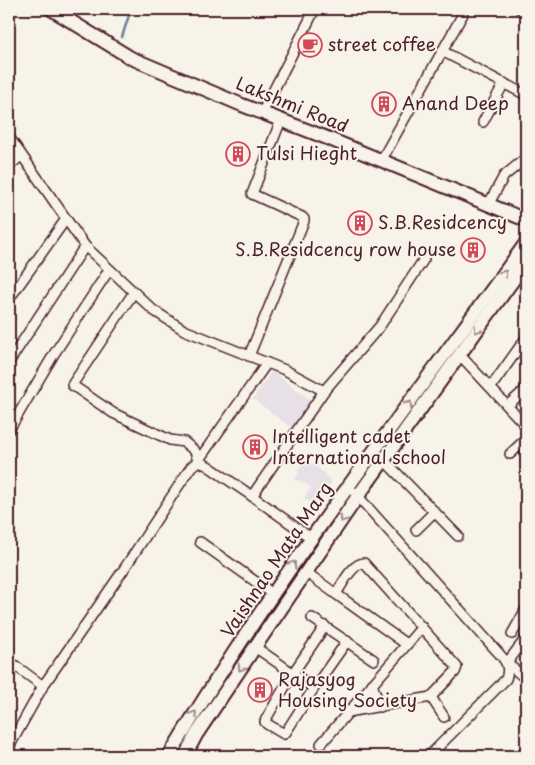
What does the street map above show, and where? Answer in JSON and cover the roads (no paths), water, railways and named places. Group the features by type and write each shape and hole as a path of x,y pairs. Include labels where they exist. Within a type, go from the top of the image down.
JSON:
{"main road":[{"name":"Lakshmi Road","path":"51,9 132,58 526,220"},
{"name":"Vaishnao Mata Marg","path":"169,756 200,705 311,538 526,242"},
{"name":"Vaishnao Mata Marg","path":"185,756 201,728 358,496 526,262"}],"street":[{"path":"262,113 314,9"},
{"path":"520,9 526,12"},
{"path":"381,161 463,14"},
{"path":"442,51 526,95"},
{"path":"483,122 504,83"},
{"path":"249,356 304,221 302,217 252,194 253,187 281,120"},
{"path":"9,137 85,246 160,315 184,330 267,363 324,391"},
{"path":"9,166 21,156"},
{"path":"488,205 504,176 526,158"},
{"path":"9,300 66,219"},
{"path":"9,362 85,246"},
{"path":"252,496 324,391 380,326 424,259"},
{"path":"9,430 54,354 109,270"},
{"path":"134,292 72,385 113,413 170,440 184,442 195,451 198,461 311,538"},
{"path":"490,387 526,338"},
{"path":"460,356 526,426"},
{"path":"9,747 42,686 124,569 184,477 198,461 267,363"},
{"path":"508,405 526,389"},
{"path":"510,454 526,439"},
{"path":"384,460 458,536"},
{"path":"348,486 507,663 526,679"},
{"path":"416,530 434,512"},
{"path":"200,542 274,594"},
{"path":"336,594 355,566 359,563 364,563 457,667 455,672 431,697 348,712"},
{"path":"307,573 406,644"},
{"path":"512,634 526,609"},
{"path":"312,618 374,660"},
{"path":"325,626 293,673 266,719 265,722 267,724 284,734 347,641"},
{"path":"321,744 422,627"},
{"path":"429,756 506,679 508,673 507,663 526,638"},
{"path":"255,648 314,688"},
{"path":"9,661 42,686"},
{"path":"372,684 380,706"},
{"path":"431,697 444,717"}],"waterway":[{"path":"122,37 131,9"}],"place":[{"name":"street coffee","path":"310,45"},
{"name":"Anand Deep","path":"384,104"},
{"name":"Tulsi Hieght","path":"238,154"},
{"name":"S.B.Residcency","path":"360,223"},
{"name":"S.B.Residcency row house","path":"473,250"},
{"name":"Intelligent cadet International school","path":"255,447"},
{"name":"Rajasyog Housing Society","path":"260,690"}]}
